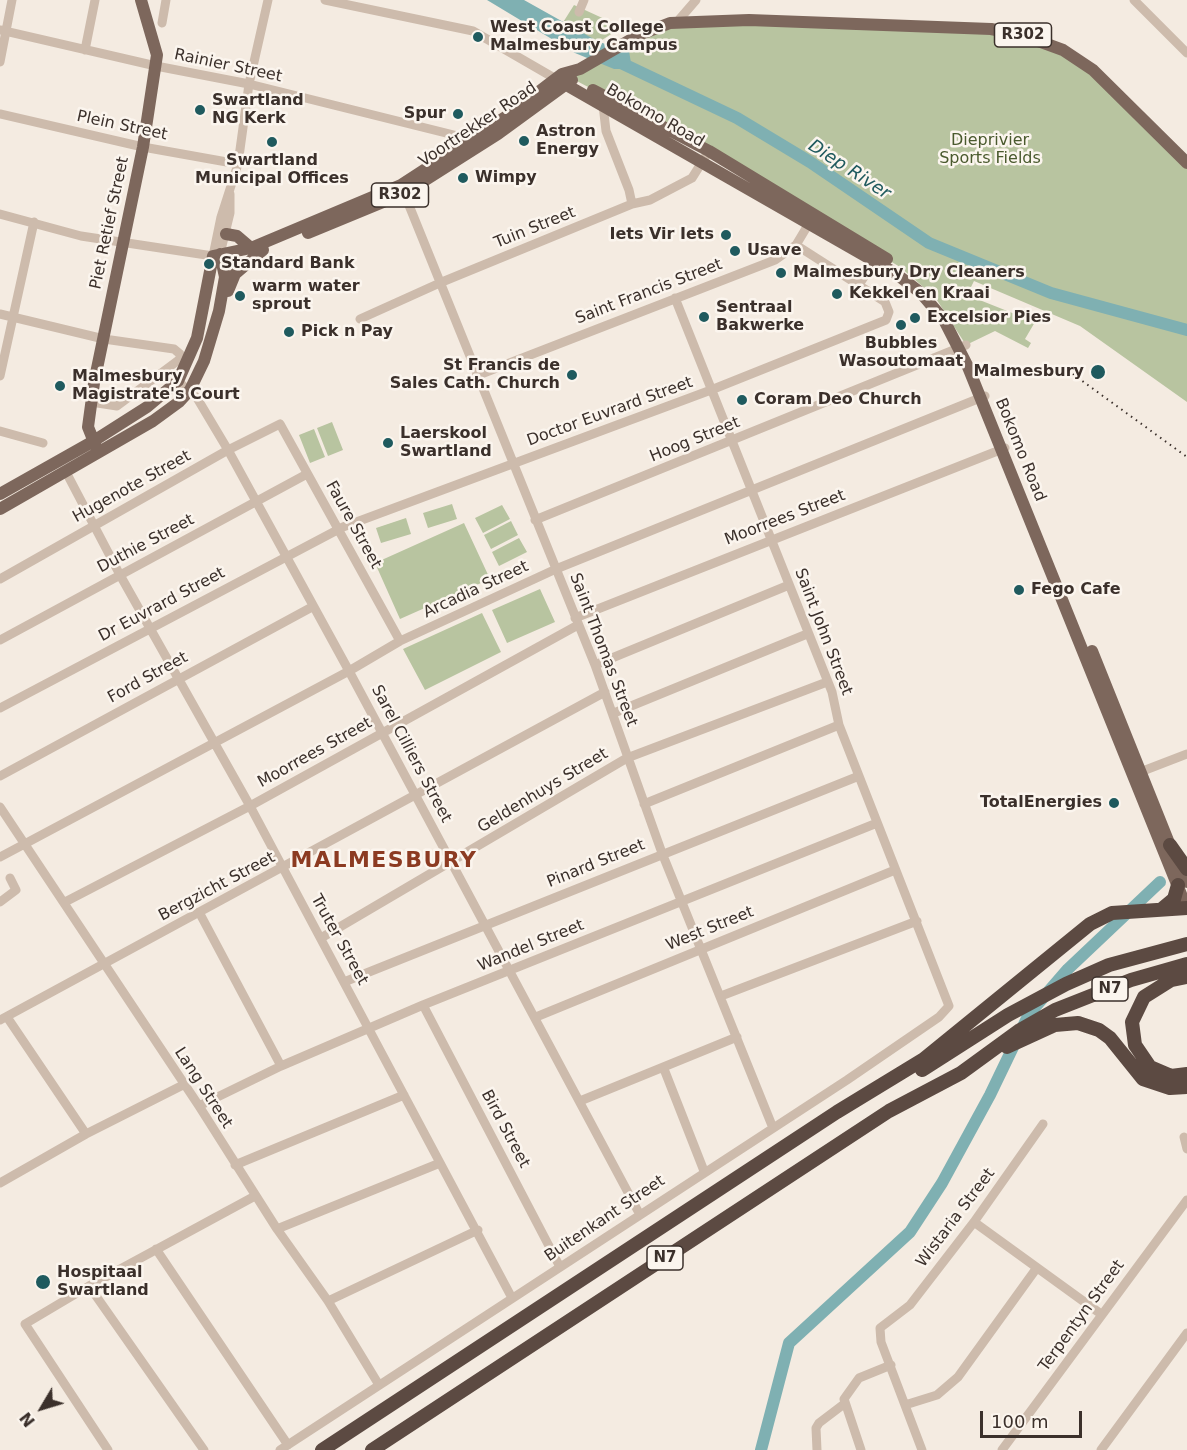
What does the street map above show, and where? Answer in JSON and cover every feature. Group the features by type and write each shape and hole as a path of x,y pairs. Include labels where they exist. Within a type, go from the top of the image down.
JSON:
{"highway":[{"path":"1170,845 1187,869"},
{"path":"1155,909 1174,899 1183,884"},
{"path":"837,1112 924,1059 1068,940 1112,913 1187,909"},
{"name":"N7","path":"322,1450 837,1112 915,1076 1008,1015 1066,984 1109,965 1187,944"},
{"name":"N7","path":"372,1450 889,1111 961,1073 1020,1030 1055,1010 1131,980 1168,975 1187,964"},
{"path":"1187,977 1168,975 1144,997 1136,1010 1132,1032 1134,1045 1150,1067 1171,1076 1187,1074"},
{"path":"980,1059 1055,1025 1078,1023 1099,1030 1110,1038 1143,1079 1170,1088 1187,1087"}],"main road":[{"name":"Piet Retief Street","path":"95,447 88,427 91,402 143,147 156,66 157,55 141,0"},
{"name":"Voortrekker Road","path":"403,189 470,139 571,75 648,31 677,22 749,20 991,29 1022,34 1063,50 1093,70 1187,163"},
{"name":"Voortrekker Road","path":"216,259 257,249 403,189 482,144 571,75"},
{"name":"Bokomo Road","path":"571,75 603,105 702,162 812,219"},
{"name":"Bokomo Road","path":"571,75 709,151 812,219 877,258 927,299 944,320 963,347 1183,884"},
{"path":"0,494 153,421 179,402 190,390 204,361 219,311 235,274 257,249 237,237 225,234"},
{"path":"216,259 225,277 219,311"},
{"path":"0,509 66,472 178,381 197,338 216,259"},
{"name":"Bokomo Road","path":"1138,773 1170,845 1183,884 1187,909"}],"street":[{"path":"0,62 3,31 12,0"},
{"path":"86,50 96,0"},
{"path":"162,23 166,0"},
{"path":"216,259 229,189 238,164 249,84 268,0"},
{"path":"325,0 473,31 532,63 571,75"},
{"path":"579,12 584,0"},
{"path":"677,22 696,0"},
{"path":"1134,0 1187,53"},
{"name":"Rainier Street","path":"3,31 156,66 249,84 470,139 482,144"},
{"path":"603,105 606,132 629,190 632,204"},
{"name":"Plein Street","path":"0,114 143,147 238,164"},
{"name":"Tuin Street","path":"360,319 442,282 632,204 650,200 685,183 709,151"},
{"path":"216,259 225,234 231,202 229,189"},
{"name":"Saint Thomas Street","path":"403,189 442,282 476,376 614,713 627,758 662,853 773,1128"},
{"path":"629,190 640,198 650,200"},
{"path":"0,214 81,236 216,259"},
{"name":"Saint Francis Street","path":"476,376 775,260 796,245 812,219"},
{"path":"0,376 15,318 34,222"},
{"path":"796,245 858,286 877,258"},
{"name":"Doctor Euvrard Street","path":"338,529 711,390 881,323 889,315 885,302 858,286"},
{"name":"Saint John Street","path":"675,298 832,692 839,725 946,994 949,1006 945,1011"},
{"path":"0,314 104,339 174,349 180,354 180,359 117,406 91,402"},
{"name":"Hoog Street","path":"535,520 963,347"},
{"name":"Sarel Cilliers Street","path":"178,381 190,390 228,450 536,1017 639,1213"},
{"name":"Arcadia Street","path":"0,857 349,671 400,641 556,569 983,397"},
{"name":"Hugenote Street","path":"0,579 94,524 280,424"},
{"name":"Faure Street","path":"280,424 400,641"},
{"path":"0,430 43,443"},
{"name":"Moorrees Street","path":"65,902 250,806 382,734 577,622 771,539 1004,448"},
{"name":"Truter Street","path":"66,472 120,575 250,806 478,1230 512,1298"},
{"name":"Duthie Street","path":"0,640 307,474"},
{"name":"Dr Euvrard Street","path":"0,708 338,529"},
{"path":"595,665 789,585"},
{"name":"Ford Street","path":"0,776 312,607"},
{"path":"614,713 807,633"},
{"name":"Geldenhuys Street","path":"321,938 627,758 827,682"},
{"name":"Bergzicht Street","path":"3,1019 605,693"},
{"path":"644,804 839,725"},
{"path":"1138,773 1187,754"},
{"name":"Pinard Street","path":"344,982 859,776"},
{"name":"Lang Street","path":"0,807 199,1106 255,1196 328,1301 379,1386"},
{"name":"Wandel Street","path":"199,1106 281,1066 423,1005 877,824"},
{"name":"West Street","path":"536,1017 895,870"},
{"path":"0,902 16,890 10,878"},
{"path":"199,912 281,1066"},
{"path":"721,996 917,921"},
{"name":"Bird Street","path":"423,1005 560,1267"},
{"name":"Buitenkant Street","path":"284,1448 639,1213 773,1128 945,1011"},
{"path":"3,1019 86,1134"},
{"path":"580,1101 664,1069 737,1037"},
{"path":"664,1069 704,1171"},
{"path":"0,1183 86,1134 183,1085"},
{"path":"235,1165 404,1095"},
{"name":"Wistaria Street","path":"891,1365 879,1333 885,1321 900,1314 910,1305 974,1222 1043,1124"},
{"path":"1184,1137 1187,1149"},
{"path":"277,1229 440,1163"},
{"path":"108,1450 25,1324 89,1286 255,1196"},
{"name":"Terpentyn Street","path":"1002,1450 1187,1200"},
{"path":"974,1222 1101,1314"},
{"path":"328,1301 478,1230"},
{"path":"156,1250 284,1448"},
{"path":"905,1405 938,1395 958,1377 1036,1269"},
{"path":"89,1286 204,1450"},
{"path":"1101,1450 1187,1333"},
{"path":"817,1450 816,1428 819,1423 844,1404 848,1392 859,1378 891,1365 922,1450"},
{"path":"844,1404 861,1450"}],"green space":[{"path":"574,5 622,27 599,42 562,24"},
{"name":"Dieprivier Sports Fields","path":"670,23 977,30 1063,50 1187,163 1187,402 1080,326 974,281 967,295 1035,322 1025,339 1031,343 1028,348 995,331 966,345 935,297 900,267 709,151 573,79 580,69"},
{"path":"332,422 343,450 328,456 317,428"},
{"path":"314,429 325,457 310,463 299,435"},
{"path":"452,504 457,519 428,528 423,513"},
{"path":"502,505 510,519 483,533 475,518"},
{"path":"406,518 411,534 381,543 376,528"},
{"path":"511,521 518,535 491,549 484,535"},
{"path":"464,523 490,579 400,619 375,563"},
{"path":"519,538 527,552 499,566 492,552"},
{"path":"540,589 555,622 507,643 492,610"},
{"path":"482,613 501,652 425,690 403,649"}],"water":[{"path":"487,0 524,0 599,42 629,51 632,69 614,69 575,53"}],"waterway":[{"name":"Diep River","path":"619,62 737,118 810,162 929,243 1051,293 1187,330"},
{"path":"761,1450 789,1343 910,1232 942,1183 990,1095 1029,1014 1068,969 1160,882"}],"railway":[{"path":"1063,367 1187,457"}],"place":[{"name":"West Coast College Malmesbury Campus","path":"478,37"},
{"name":"Swartland NG Kerk","path":"200,110"},
{"name":"Spur","path":"458,114"},
{"name":"Astron Energy","path":"524,141"},
{"name":"Swartland Municipal Offices","path":"272,142"},
{"name":"Wimpy","path":"463,178"},
{"name":"Iets Vir Iets","path":"726,235"},
{"name":"Usave","path":"735,251"},
{"name":"Standard Bank","path":"209,264"},
{"name":"Malmesbury Dry Cleaners","path":"781,273"},
{"name":"Kekkel en Kraai","path":"837,294"},
{"name":"warm water sprout","path":"240,296"},
{"name":"Sentraal Bakwerke","path":"704,317"},
{"name":"Excelsior Pies","path":"915,318"},
{"name":"Bubbles Wasoutomaat","path":"901,325"},
{"name":"Pick n Pay","path":"289,332"},
{"name":"Malmesbury","path":"1098,372"},
{"name":"St Francis de Sales Cath. Church","path":"572,375"},
{"name":"Malmesbury Magistrate's Court","path":"60,386"},
{"name":"Coram Deo Church","path":"742,400"},
{"name":"Laerskool Swartland","path":"388,443"},
{"name":"Fego Cafe","path":"1019,590"},
{"name":"TotalEnergies","path":"1114,803"},
{"name":"Hospitaal Swartland","path":"43,1282"}],"district":[{"name":"MALMESBURY","path":"384,861"}]}
